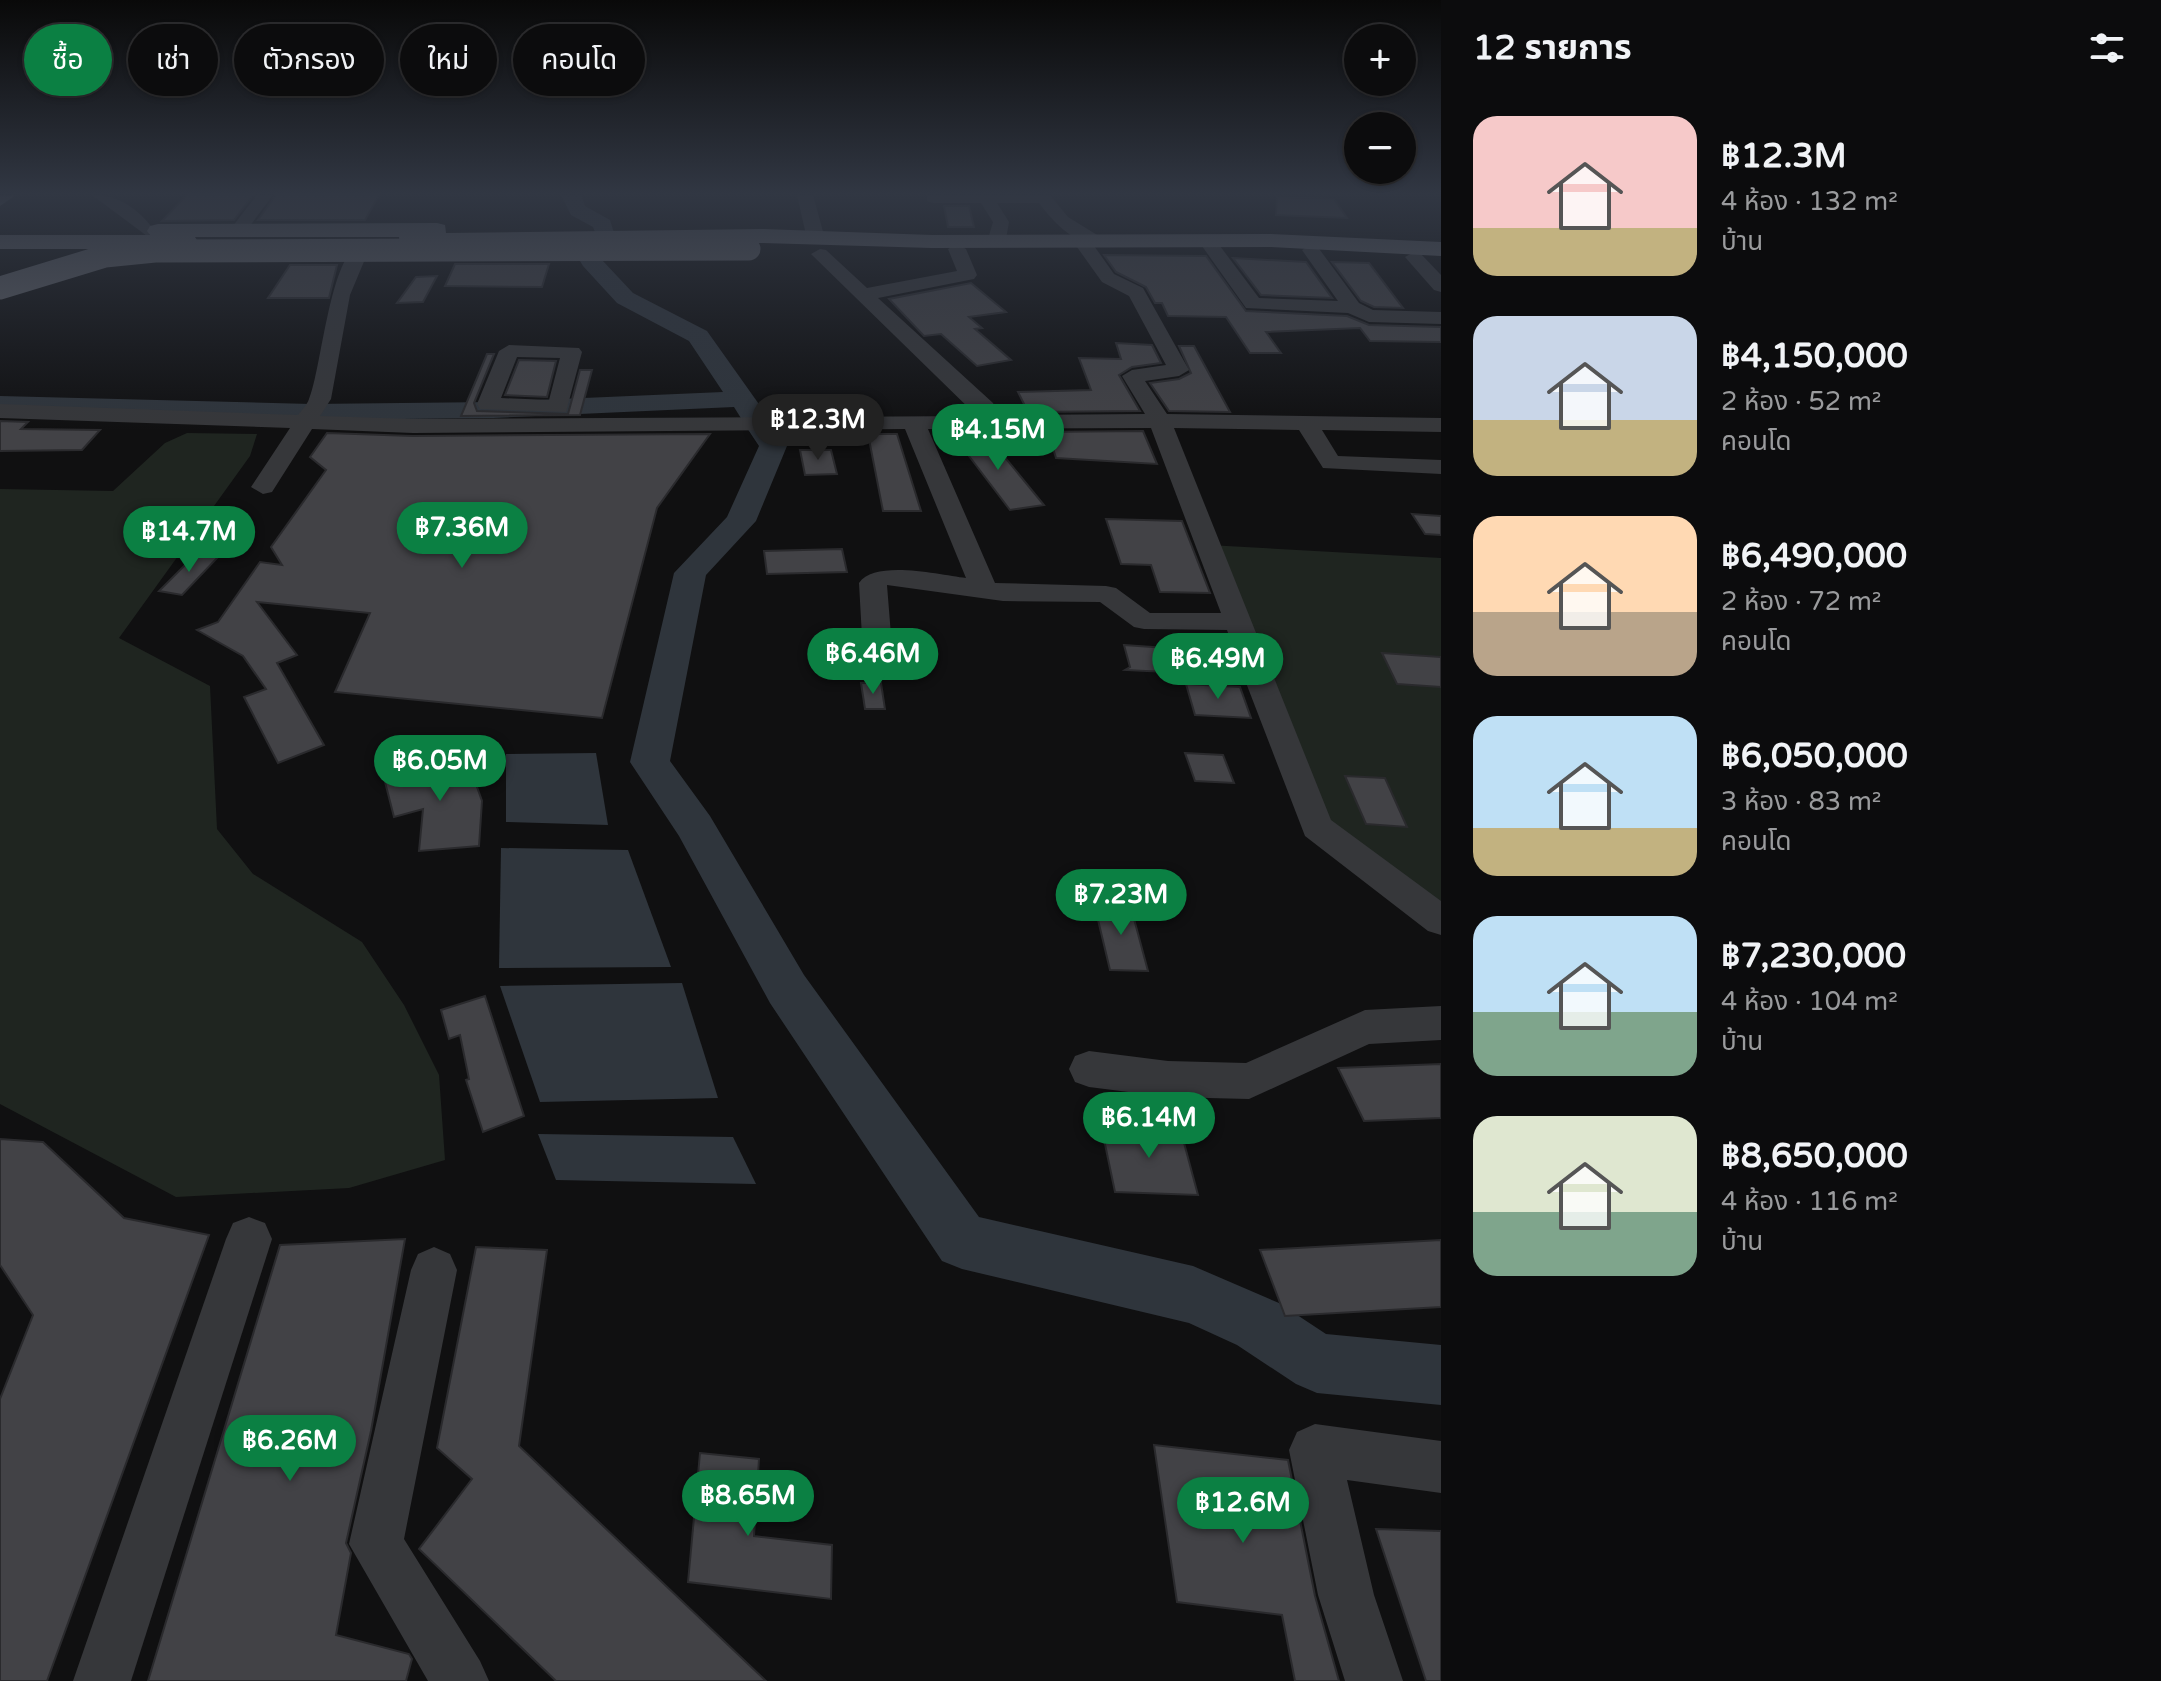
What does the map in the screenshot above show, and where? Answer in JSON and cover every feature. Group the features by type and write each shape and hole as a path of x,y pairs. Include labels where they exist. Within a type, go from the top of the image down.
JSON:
{"highway":[{"path":"0,289 49,273"},
{"path":"0,289 57,273"}],"street":[{"path":"263,487 320,399 341,295 350,273"},
{"path":"843,273 985,408 991,423"},
{"path":"862,294 908,289 912,283 967,273"},
{"path":"1106,273 1108,278 1136,292 1179,370 1132,376 1160,421 1317,827 1441,921"},
{"path":"1231,273 1253,304 1352,307 1369,316 1441,318"},
{"path":"1328,273 1352,307"},
{"path":"0,411 303,424 522,415 914,423 1160,421 1441,425"},
{"path":"914,423 984,588"},
{"path":"1306,423 1331,463 1441,467"},
{"path":"879,673 872,583 882,577 984,588 1003,593 1106,594 1144,621 1238,622"},
{"path":"1197,664 1256,666"},
{"path":"1089,1069 1168,1079 1249,1081 1365,1027 1441,1023"},
{"path":"102,1681 249,1239"},
{"path":"434,1270 376,1544 460,1681"},
{"path":"1374,1681 1346,1595 1315,1450 1441,1467"}],"shaded area":[{"path":"187,433 257,434 250,456 119,638 210,686 217,829 253,874 362,942 404,1005 439,1075 445,1160 349,1188 176,1197 0,1104 0,489 113,491 165,443"},
{"path":"1209,545 1441,558 1441,921 1317,827"},
{"path":"596,753 608,825 506,822 506,754"},
{"path":"501,848 628,850 671,967 499,968"},
{"path":"682,983 718,1098 540,1102 500,986"},
{"path":"538,1134 733,1137 756,1184 556,1180"}],"building":[{"path":"284,273 335,273 329,298 268,298"},
{"path":"451,273 546,273 542,287 445,286"},
{"path":"1119,273 1219,273 1246,311 1347,316 1369,325 1441,327 1441,342 1370,341 1360,328 1266,332 1281,353 1250,353 1226,317 1168,316 1162,303 1155,303 1146,287"},
{"path":"1245,273 1314,273 1332,298 1261,295"},
{"path":"1341,273 1377,273 1403,308 1374,307 1361,301"},
{"path":"437,276 423,302 397,303 416,277"},
{"path":"971,283 1006,312 969,317 982,328 975,329 1011,360 977,366 941,334 924,336 889,299"},
{"path":"1116,343 1152,345 1161,363 1132,367 1119,375 1140,411 1028,412 1018,392 1091,390 1079,358 1121,359"},
{"path":"1179,346 1194,346 1230,412 1169,411 1150,383 1179,379 1191,373"},
{"path":"487,354 494,354 474,403 477,411 568,414 580,370 592,370 580,415 461,416"},
{"path":"519,360 556,361 547,397 505,395"},
{"path":"0,421 28,422 21,429 100,430 82,450 0,451"},
{"path":"1143,431 1157,464 1056,458 1052,445 1045,446 1038,432"},
{"path":"327,433 413,436 710,434 657,508 602,718 335,692 370,613 257,602 297,655 277,663 324,745 278,763 244,697 266,689 243,656 197,630 218,622 260,562 282,565 271,547 326,470 310,457"},
{"path":"985,433 1044,505 1010,510 953,435"},
{"path":"868,434 897,434 921,511 883,511"},
{"path":"800,450 831,450 837,474 805,475"},
{"path":"1412,514 1441,516 1441,535 1425,534"},
{"path":"1106,519 1182,521 1210,593 1160,592 1151,565 1121,564"},
{"path":"842,549 847,572 767,574 764,551"},
{"path":"198,552 219,556 182,595 159,591"},
{"path":"1124,645 1181,649 1184,656 1179,664 1186,673 1125,670 1130,667"},
{"path":"1382,653 1441,657 1441,687 1397,684"},
{"path":"861,683 881,683 885,709 865,709"},
{"path":"1186,684 1240,687 1251,718 1195,715"},
{"path":"1185,753 1223,755 1234,783 1195,781"},
{"path":"466,756 482,801 479,846 419,851 423,809 394,817 384,778"},
{"path":"1345,776 1385,778 1407,827 1366,824"},
{"path":"1094,903 1130,904 1148,971 1110,970"},
{"path":"485,996 524,1116 483,1132 466,1080 469,1079 460,1035 449,1039 441,1010"},
{"path":"1441,1064 1441,1118 1364,1121 1338,1068"},
{"path":"1101,1125 1180,1128 1198,1195 1115,1192"},
{"path":"0,1139 43,1142 124,1218 209,1235 47,1681 0,1681 0,1399 33,1315 0,1265"},
{"path":"405,1239 371,1431 346,1543 351,1553 336,1635 409,1654 412,1659 406,1681 148,1681 280,1245"},
{"path":"1441,1240 1441,1307 1285,1316 1260,1250"},
{"path":"476,1247 547,1250 519,1446 766,1681 556,1681 419,1549 472,1479 437,1448"},
{"path":"1154,1445 1288,1460 1315,1596 1339,1681 1295,1681 1282,1615 1177,1602"},
{"path":"700,1453 759,1459 754,1536 832,1545 831,1599 688,1582"},
{"path":"1376,1529 1441,1531 1441,1681 1426,1681"}],"waterway":[{"path":"602,273 625,298 698,336 754,417"},
{"path":"0,404 311,412 493,410 741,399"},
{"path":"761,428 773,446 741,521 690,573 650,762 695,827 787,989 962,1241 1193,1295 1258,1324 1317,1363 1441,1375"}]}
